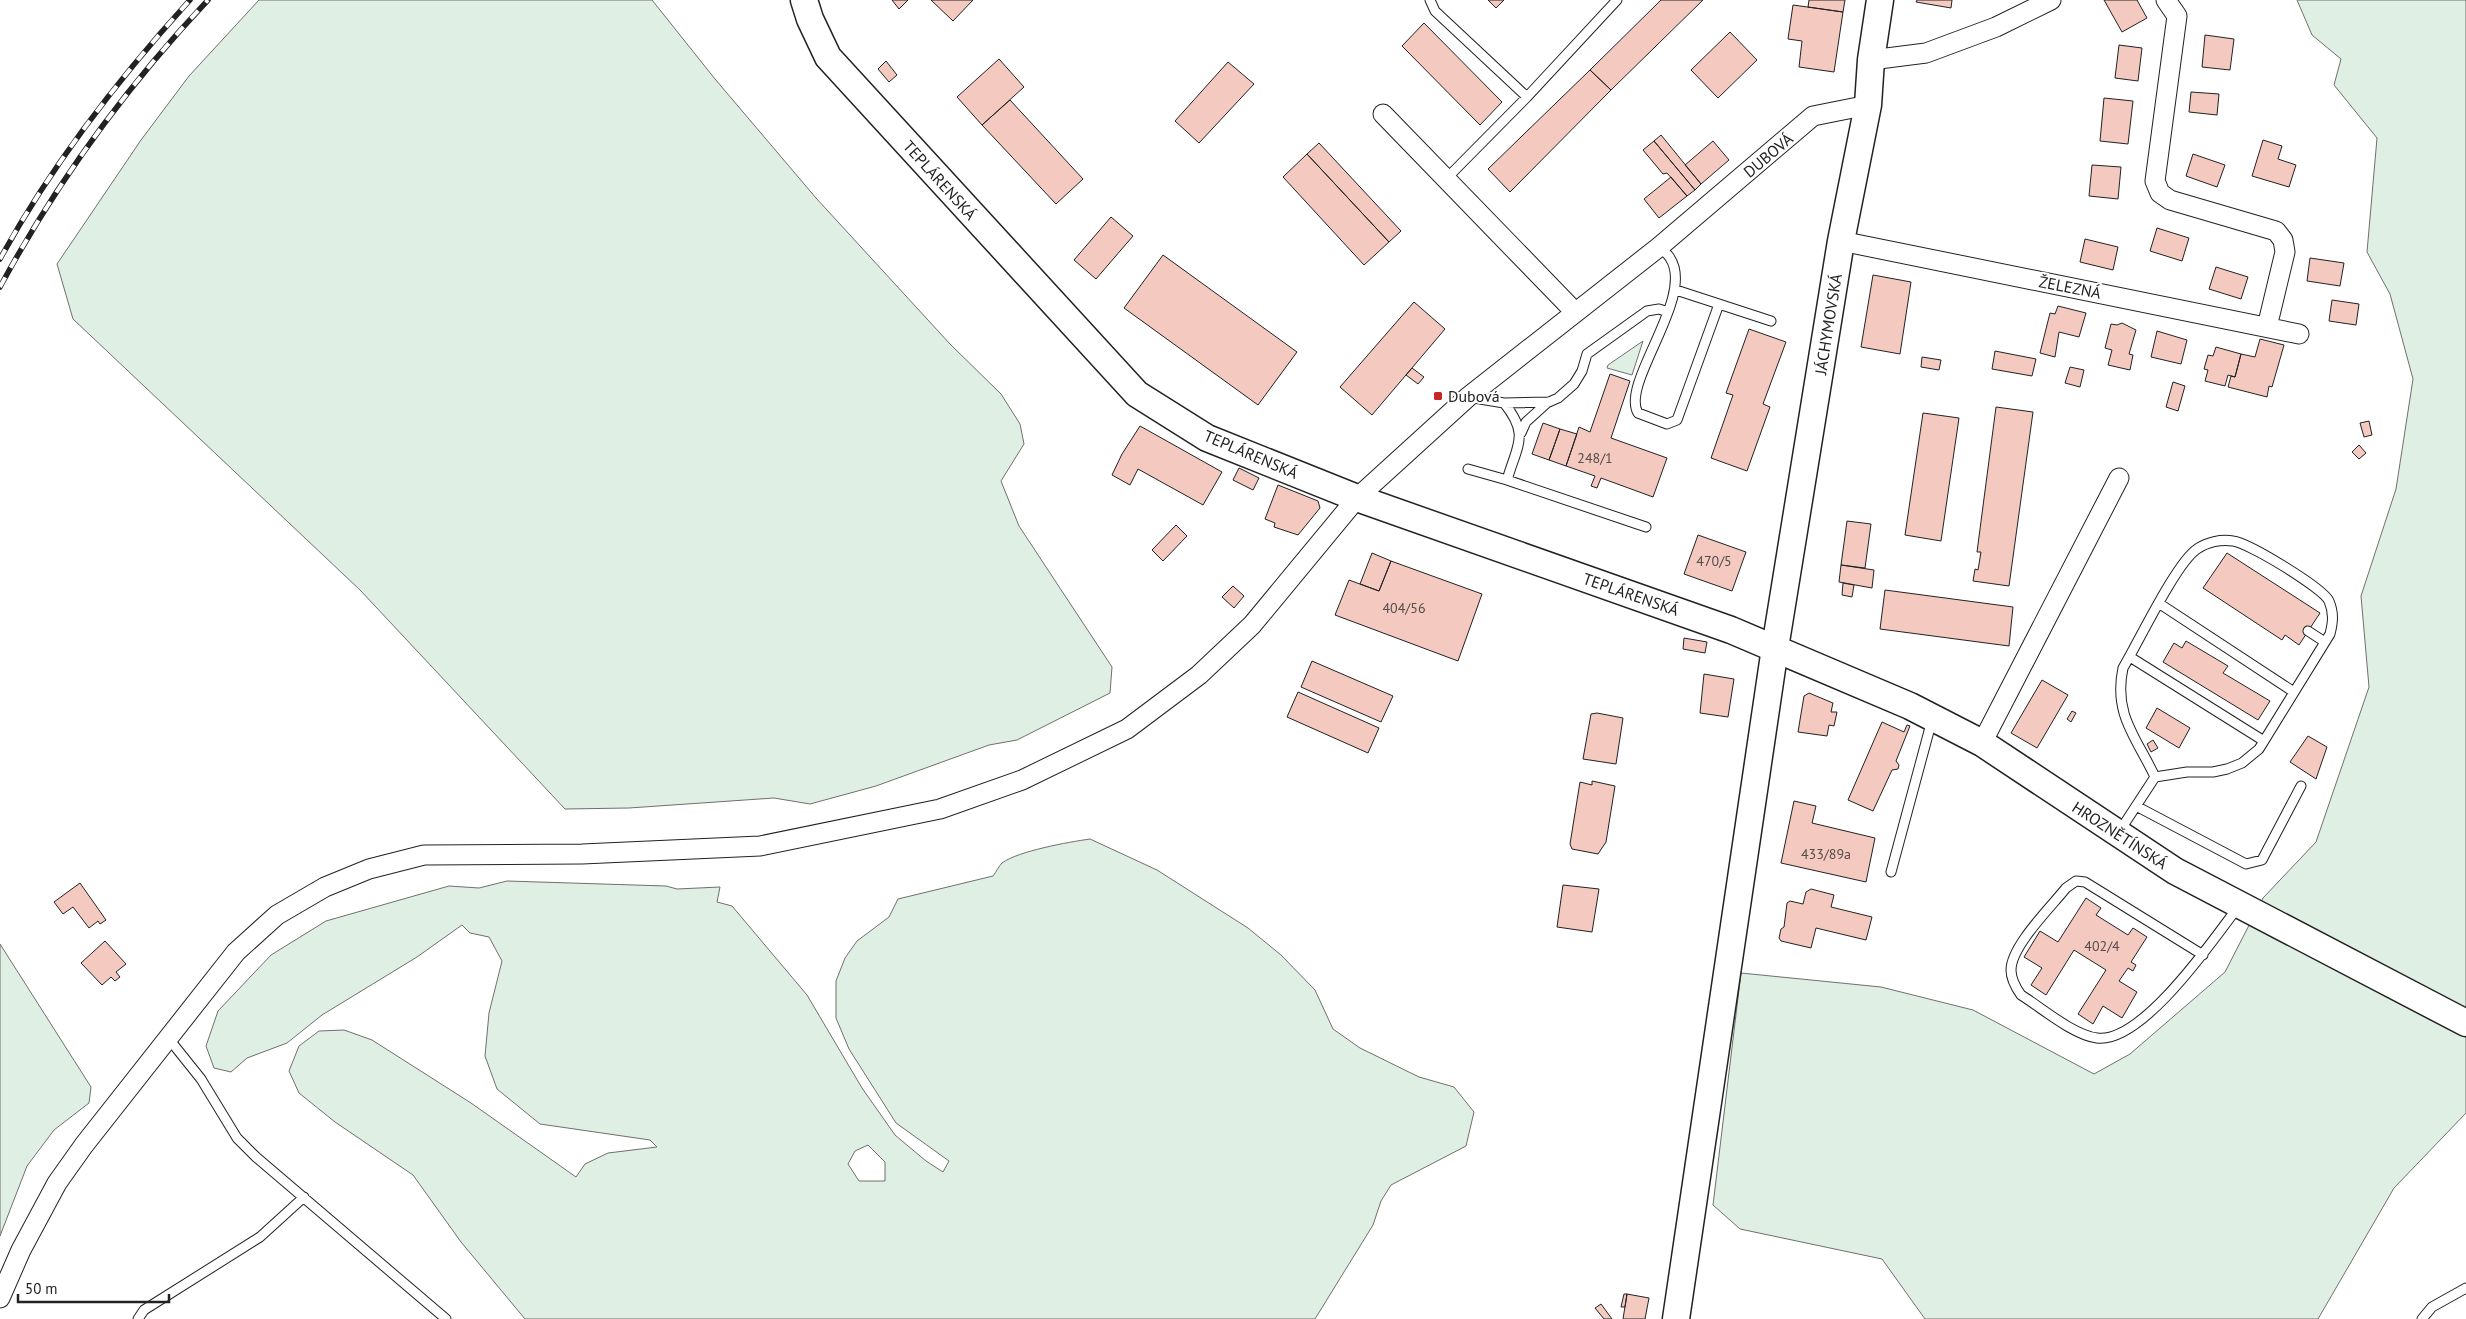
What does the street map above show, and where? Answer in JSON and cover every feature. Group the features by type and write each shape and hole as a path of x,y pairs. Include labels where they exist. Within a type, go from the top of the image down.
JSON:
{"street":[{"name":"JÁCHYMOVSKÁ","path":"1676,1319 1775,648 1841,241 1868,105 1871,60 1880,0"},
{"path":"1871,60 1926,53 1996,27 2051,0"},
{"path":"2166,0 2177,16 2155,181 2160,193 2170,200 2276,231 2283,240 2285,252 2267,327"},
{"name":"TEPLÁRENSKÁ","path":"800,5 828,57 1136,394 1207,438 1357,498 1732,630 1775,648"},
{"name":"DUBOVÁ","path":"0,1298 21,1250 57,1183 236,952 278,915 325,887 369,869 424,855 592,854 760,846 940,809 1022,780 1127,729 1199,675 1252,625 1357,498 1468,397 1659,247 1813,116 1868,105"},
{"path":"1383,114 1575,312"},
{"name":"ŽELEZNÁ","path":"1841,241 2299,334"},
{"path":"1982,743 2119,478"},
{"name":"HROZNĚTÍNSKÁ","path":"1775,648 1910,706 1982,743 2175,871 2466,1023"}],"lane":[{"path":"1430,0 1435,11 1527,96"},
{"path":"1446,179 1617,0"},
{"path":"1659,247 1671,258 1676,290 1641,378 1634,405 1638,413 1667,424 1677,420 1719,304"},
{"path":"1676,290 1771,321"},
{"path":"1507,480 1526,422 1548,402 1558,398 1574,384 1582,371 1587,354 1647,311 1659,309 1668,312"},
{"path":"1468,397 1504,403 1548,402"},
{"path":"1504,403 1517,420 1521,433"},
{"path":"1468,469 1507,480 1646,527"},
{"path":"2118,834 2155,777 2227,769 2242,763 2259,749 2330,634 2334,617 2329,599 2318,589 2252,548 2234,541 2208,543 2188,556 2123,668 2120,697 2130,733 2155,777"},
{"path":"2160,604 2294,692"},
{"path":"2308,631 2325,642"},
{"path":"2130,656 2264,741"},
{"path":"1891,872 1933,718"},
{"path":"2136,806 2246,864 2262,860 2301,786"},
{"path":"2203,955 2085,882 2076,881 2066,888 2016,950 2011,969 2016,987 2021,995 2083,1034 2098,1038 2128,1031 2186,978 2203,955 2239,905"},
{"path":"169,1039 201,1079 237,1138 446,1319"},
{"path":"138,1319 144,1310 260,1237 304,1198"},
{"path":"2422,1319 2432,1307 2466,1288"}],"green space":[{"path":"259,0 652,0 715,79 816,198 950,344 1001,394 1020,424 1024,444 1001,481 1019,526 1112,667 1110,693 1017,740 989,745 876,786 810,804 774,798 629,808 565,809 360,590 73,319 57,264 141,140 189,76"},
{"path":"2297,0 2466,0 2466,1113 2394,1188 2318,1319 1925,1319 1882,1259 1740,1229 1713,1205 1741,973 1881,987 1973,1010 2094,1074 2130,1054 2225,972 2263,898 2316,842 2369,687 2361,596 2396,489 2413,379 2390,294 2367,252 2377,138 2334,85 2341,59 2312,35"},
{"path":"1643,341 1632,375 1607,368 1608,365"},
{"path":"1090,839 1157,870 1248,928 1281,955 1315,990 1333,1029 1360,1048 1419,1077 1454,1087 1474,1112 1466,1146 1391,1185 1381,1201 1373,1225 1315,1319 525,1319 461,1242 413,1175 335,1122 299,1093 289,1071 299,1046 319,1031 344,1030 372,1040 471,1103 576,1177 585,1164 608,1153 657,1147 650,1140 540,1124 497,1089 485,1056 489,1013 502,961 489,937 470,933 462,925 417,957 322,1015 287,1043 247,1058 231,1072 214,1068 206,1046 218,1011 271,955 326,921 449,886 479,888 507,881 666,886 677,889 720,887 717,902 732,906 807,995 862,1088 895,1135 926,1161 943,1172 949,1161 896,1123 849,1049 836,1018 836,981 845,958 857,941 889,917 898,899 993,876 1002,863 1020,855","holes":["868,1145 885,1162 885,1181 859,1181 848,1164 855,1151"]},
{"path":"0,944 91,1087 89,1103 54,1130 27,1166 0,1236"}],"building":[{"path":"892,0 908,0 899,9"},
{"path":"931,0 973,0 953,21"},
{"path":"1488,0 1504,0 1496,8"},
{"path":"1661,0 1703,0 1611,90 1590,70"},
{"path":"1809,0 1845,0 1843,12 1808,7"},
{"path":"1917,0 1952,0 1951,8 1916,2"},
{"path":"2104,0 2137,0 2147,18 2122,32"},
{"path":"1793,5 1843,12 1834,72 1799,67 1802,41 1788,39"},
{"path":"1424,23 1502,102 1480,125 1402,46"},
{"path":"1730,32 1757,60 1718,98 1691,70"},
{"path":"2205,35 2234,39 2230,70 2202,67"},
{"path":"2119,45 2142,48 2138,81 2115,78"},
{"path":"999,59 1024,87 982,125 957,97"},
{"path":"886,61 897,75 889,82 878,69"},
{"path":"1228,62 1254,84 1199,143 1175,121"},
{"path":"1590,70 1611,90 1510,192 1488,169"},
{"path":"2191,92 2219,94 2217,115 2189,112"},
{"path":"2104,98 2133,101 2128,144 2100,141"},
{"path":"1010,100 1083,179 1056,204 982,125"},
{"path":"1661,135 1701,184 1695,190 1654,141"},
{"path":"2263,140 2282,146 2278,159 2296,165 2289,187 2252,176"},
{"path":"1654,141 1695,190 1687,196 1667,173 1663,174 1643,150"},
{"path":"1713,141 1729,160 1701,184 1685,165"},
{"path":"1319,143 1401,231 1389,242 1307,154"},
{"path":"1307,154 1389,242 1364,265 1283,177"},
{"path":"2193,154 2225,165 2217,187 2186,176"},
{"path":"2092,165 2121,167 2118,199 2089,196"},
{"path":"1671,177 1687,196 1659,218 1644,199"},
{"path":"1111,217 1133,236 1096,279 1074,260"},
{"path":"2157,228 2189,238 2182,261 2150,251"},
{"path":"2085,239 2118,247 2113,270 2080,262"},
{"path":"1163,255 1297,352 1258,405 1124,308"},
{"path":"2310,258 2344,263 2340,286 2307,281"},
{"path":"2216,267 2248,277 2241,299 2209,289"},
{"path":"1873,275 1911,282 1900,354 1861,347"},
{"path":"2332,300 2359,304 2356,325 2329,321"},
{"path":"1414,302 1445,329 1372,415 1340,387"},
{"path":"2058,306 2086,313 2079,337 2059,332 2055,357 2040,353 2050,313 2055,314"},
{"path":"2122,323 2136,330 2129,354 2133,355 2130,370 2108,365 2112,350 2105,348 2111,324 2117,325"},
{"path":"1749,329 1786,342 1763,404 1770,407 1747,471 1711,458 1733,395 1726,393"},
{"path":"2157,331 2187,340 2181,364 2151,357"},
{"path":"2260,339 2284,345 2272,387 2269,386 2267,397 2228,387 2231,376 2235,377 2241,354 2255,357"},
{"path":"2216,347 2241,354 2235,377 2228,375 2225,386 2205,381 2208,370 2204,369 2208,355 2213,356"},
{"path":"1995,351 2036,359 2032,376 1992,369"},
{"path":"1922,357 1941,360 1939,370 1921,367"},
{"path":"2070,367 2084,370 2080,387 2065,383"},
{"path":"1412,368 1424,377 1418,384 1406,375"},
{"path":"1610,374 1630,381 1611,438 1667,458 1653,497 1601,478 1597,488 1591,486 1595,476 1566,466 1579,427 1590,432"},
{"path":"2173,382 2185,386 2178,411 2166,407"},
{"path":"1996,407 2033,412 2009,586 1973,581 1975,569 1978,570 1981,552 1977,552"},
{"path":"1923,413 1959,418 1941,541 1905,535"},
{"path":"2369,421 2372,435 2364,437 2360,423"},
{"path":"1543,423 1560,429 1549,460 1532,454"},
{"path":"1140,426 1222,472 1203,505 1138,469 1130,485 1112,475 1122,454"},
{"path":"1560,429 1577,434 1566,466 1549,460"},
{"path":"2359,445 2366,453 2359,459 2352,452"},
{"path":"1239,468 1259,478 1253,490 1233,480"},
{"path":"1278,485 1318,501 1320,508 1298,535 1274,527 1275,523 1265,519"},
{"path":"1847,521 1871,524 1865,568 1841,565"},
{"path":"1176,525 1187,536 1163,561 1152,550"},
{"path":"1698,535 1746,552 1732,591 1684,574"},
{"path":"1372,553 1391,561 1379,591 1360,584"},
{"path":"2227,553 2320,613 2299,645 2285,635 2282,640 2203,588"},
{"path":"1391,561 1482,594 1458,661 1335,615 1349,580 1379,591"},
{"path":"1841,565 1874,570 1872,588 1839,582"},
{"path":"1843,583 1854,585 1852,597 1842,595"},
{"path":"1233,586 1244,596 1234,608 1222,597"},
{"path":"1885,590 2013,607 2009,646 1880,629"},
{"path":"1684,638 1707,642 1705,653 1683,649"},
{"path":"2186,641 2228,666 2223,673 2270,701 2258,720 2163,662 2174,643 2182,648"},
{"path":"1312,661 1393,696 1381,722 1301,687"},
{"path":"1704,674 1734,679 1728,717 1700,713"},
{"path":"2042,680 2068,695 2037,748 2011,733"},
{"path":"1298,692 1379,728 1368,753 1287,717"},
{"path":"1809,693 1833,703 1831,712 1837,712 1834,726 1829,725 1827,736 1798,732 1804,696"},
{"path":"2157,708 2190,728 2179,748 2146,728"},
{"path":"2072,711 2076,713 2071,722 2067,719"},
{"path":"1597,713 1623,718 1616,764 1583,759 1591,714"},
{"path":"1882,722 1904,732 1907,725 1910,726 1896,761 1899,765 1898,769 1892,770 1873,811 1848,800"},
{"path":"2308,736 2327,747 2316,779 2290,762"},
{"path":"2153,740 2158,748 2151,752 2147,744"},
{"path":"1592,781 1615,786 1606,842 1598,854 1572,849 1570,844 1580,782 1592,785"},
{"path":"1794,801 1816,806 1812,823 1875,838 1866,882 1781,863"},
{"path":"80,883 106,920 100,924 98,921 89,928 73,907 63,914 54,902"},
{"path":"1563,885 1599,889 1592,932 1557,927"},
{"path":"1811,889 1834,895 1831,907 1872,917 1866,940 1816,928 1811,948 1781,941 1779,938 1781,929 1784,927 1787,903 1790,901 1803,904 1806,892"},
{"path":"2086,898 2101,908 2096,915 2128,935 2133,928 2147,937 2131,962 2136,965 2133,971 2128,968 2119,981 2137,992 2122,1018 2103,1006 2093,1024 2078,1014 2106,970 2074,950 2046,995 2031,985 2042,968 2024,957 2040,931 2058,942"},
{"path":"105,941 126,964 116,972 120,977 115,981 111,977 102,985 81,963"},
{"path":"1624,1294 1627,1294 1625,1307 1621,1307"},
{"path":"1627,1294 1649,1298 1645,1319 1623,1319"},
{"path":"1601,1304 1612,1319 1604,1319 1595,1308"}],"railway":[{"path":"0,259 41,190 88,124 138,60 190,0"},
{"path":"0,287 69,173 121,101 149,66 208,0"}],"place":[{"name":"Dubová","path":"1438,396"}]}
